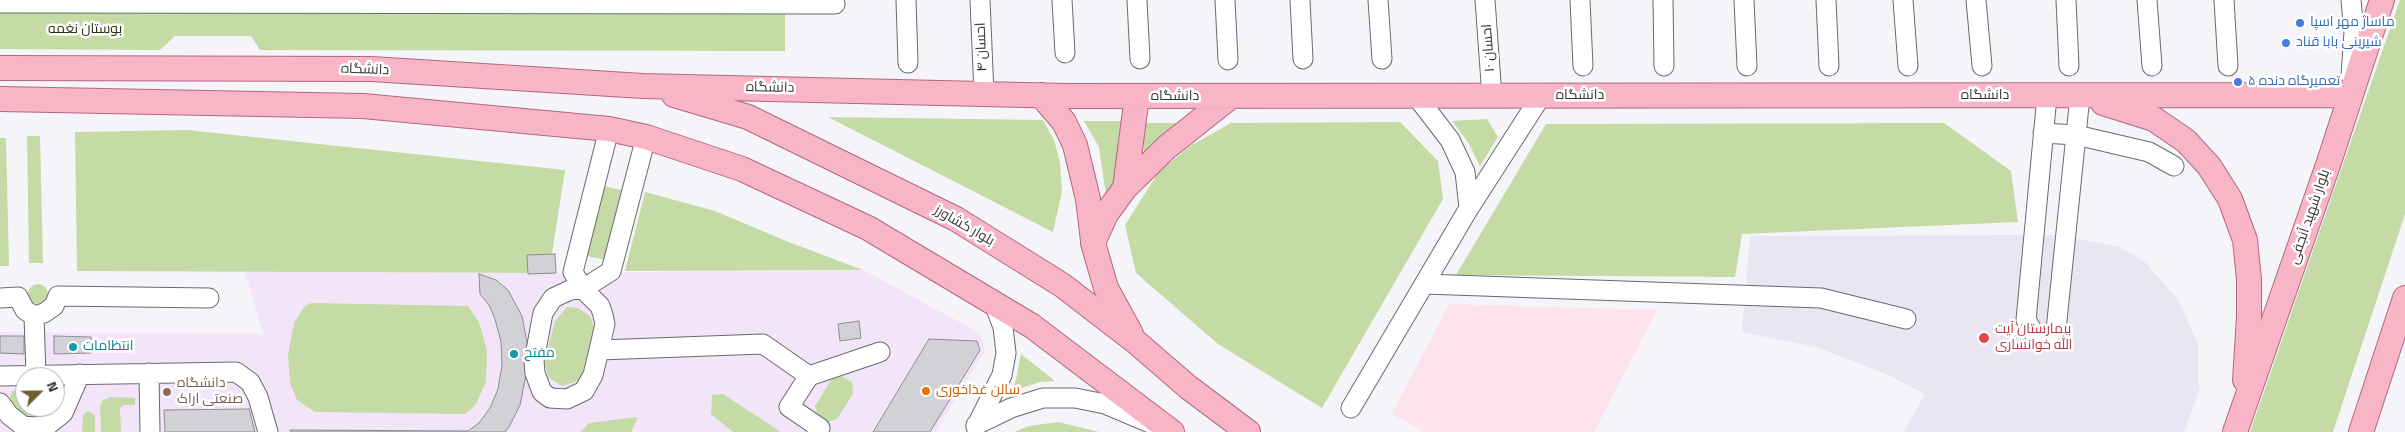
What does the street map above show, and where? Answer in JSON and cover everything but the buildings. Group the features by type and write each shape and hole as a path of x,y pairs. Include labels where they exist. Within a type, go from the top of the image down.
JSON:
{"main road":[{"name":"بلوار شهید آنجفی","path":"2238,422 2382,0"},
{"name":"دانشگاه","path":"0,68 370,69 643,86 1041,95 1417,97 2350,95"},
{"name":"بلوار کشاورز","path":"643,86 748,117 956,219 1062,285 1136,342 1188,387 1248,432"},
{"path":"1041,95 1064,122 1075,145 1088,199 1093,243 1106,288 1136,342"},
{"path":"1124,188 1137,96"},
{"path":"2080,96 2154,119 2186,141 2209,166 2230,199 2245,240 2249,279 2249,317 2238,422"},
{"path":"1093,243 1106,214 1124,188 1167,147 1230,97"},
{"path":"0,99 363,106 609,129 646,137 742,169 868,228 1032,326 1171,432"},
{"path":"2360,432 2405,298"}],"street":[{"path":"906,0 908,63"},
{"name":"احسان ۴","path":"980,0 984,94"},
{"path":"1062,0 1065,53"},
{"path":"1137,0 1140,59"},
{"path":"1226,0 1228,60"},
{"path":"1300,0 1303,59"},
{"path":"1378,0 1382,59"},
{"name":"احسان ۱۰","path":"1486,0 1492,96"},
{"path":"1580,0 1583,66"},
{"path":"1663,0 1664,66"},
{"path":"1744,0 1747,66"},
{"path":"1826,0 1829,66"},
{"path":"1903,0 1908,66"},
{"path":"1976,0 1982,66"},
{"path":"2066,0 2069,66"},
{"path":"2147,0 2152,66"},
{"path":"2224,0 2228,66"},
{"path":"2350,95 2354,32 2351,0"},
{"path":"0,2 824,3"},
{"path":"1351,408 1469,208 1541,96"},
{"path":"2047,96 2026,320 2038,340 2056,330 2080,96"},
{"path":"1417,97 1450,140 1465,172 1469,208"},
{"path":"609,129 573,272 583,289 600,306 605,324 593,376 584,391 562,399 550,398 542,392 536,382 534,361 543,313 553,298 570,290 583,289 611,271 646,137"},
{"path":"2044,133 2076,136 2149,152 2174,166"},
{"path":"1425,284 1821,298 1906,319"},
{"path":"34,316 44,313 54,306 58,296 209,298"},
{"path":"0,298 18,297 25,310 34,316"},
{"path":"974,429 1002,375 1006,353 1003,327 993,301"},
{"path":"34,316 36,367"},
{"path":"599,350 763,344 809,376"},
{"path":"817,432 820,428 789,407 809,376 880,352"},
{"path":"65,374 236,372 250,382 258,397 268,432"},
{"path":"149,373 150,432"},
{"path":"0,402 9,415 23,426 48,425 63,413 80,374"},
{"path":"0,376 15,376"},
{"path":"974,429 1011,408 1043,398 1075,398 1105,404 1171,432"}],"shaded area":[{"name":"بیمارستان آیت الله خوانساری","path":"2058,235 2120,247 2145,262 2179,301 2198,344 2199,391 2184,432 1904,432 1925,394 1886,374 1816,347 1742,332 1750,236"},
{"path":"863,270 980,333 985,350 936,432 0,432 0,332 263,334 245,272 549,273"},
{"path":"1449,304 1657,310 1594,432 1424,432 1392,414"}],"green space":[{"path":"2400,0 2405,0 2405,214 2333,432 2250,432"},
{"name":"بوستان نغمه","path":"0,9 785,12 785,51 260,50 251,36 175,36 160,50 0,49"},
{"path":"828,117 1043,120 1054,140 1060,162 1062,192 1053,232"},
{"path":"1487,119 1498,137 1480,166 1468,142 1452,121"},
{"path":"1084,121 1122,121 1116,182 1106,195 1099,147"},
{"path":"1400,122 1438,161 1443,199 1322,408 1218,344 1136,273 1125,225 1158,173 1190,146 1231,123"},
{"path":"1144,123 1182,123 1144,152"},
{"path":"1944,123 2011,171 2018,222 1742,234 1735,277 1456,275 1546,124"},
{"path":"187,130 565,170 549,273 77,271 75,132"},
{"path":"27,136 40,136 43,263 29,263"},
{"path":"0,138 6,138 9,266 0,266"},
{"path":"603,186 622,190 606,260 587,256"},
{"path":"645,192 715,211 786,241 863,270 625,271"},
{"path":"38,284 45,287 48,294 45,301 38,304 31,301 28,294 31,287"},
{"path":"311,303 468,306 479,322 487,350 486,382 476,404 465,414 315,412 297,400 290,383 288,355 294,323 304,307"},
{"path":"567,307 578,308 590,316 594,327 583,371 578,381 562,386 549,378 544,363 555,321"},
{"path":"1021,354 1055,381 1040,382 1010,392 1016,380"},
{"path":"841,376 852,382 853,394 837,419 827,422 819,418 815,406 831,380"},
{"path":"12,391 15,391 15,407 9,400"},
{"path":"723,394 781,432 733,432 711,414 712,395"},
{"path":"111,397 135,398 135,405 124,405 120,408 121,432 101,432 100,406 103,400"},
{"path":"88,411 95,415 95,432 82,432 83,415"},
{"path":"27,417 44,417 34,421"},
{"path":"638,417 631,432 581,432 589,423"},
{"path":"1058,422 1099,432 1014,432 1029,426"}],"place":[{"name":"ماساژ مهر اسپا","path":"2300,23"},
{"name":"شیرینی بابا قناد","path":"2286,43"},
{"name":"تعمیرگاه دنده ۵","path":"2238,82"},
{"name":"بیمارستان آیت الله خوانساری","path":"1984,338"},
{"name":"انتظامات","path":"73,347"},
{"name":"مفتح","path":"514,354"},
{"name":"سالن غذاخوری","path":"926,391"},
{"name":"دانشگاه صنعتی اراک","path":"167,392"}]}
